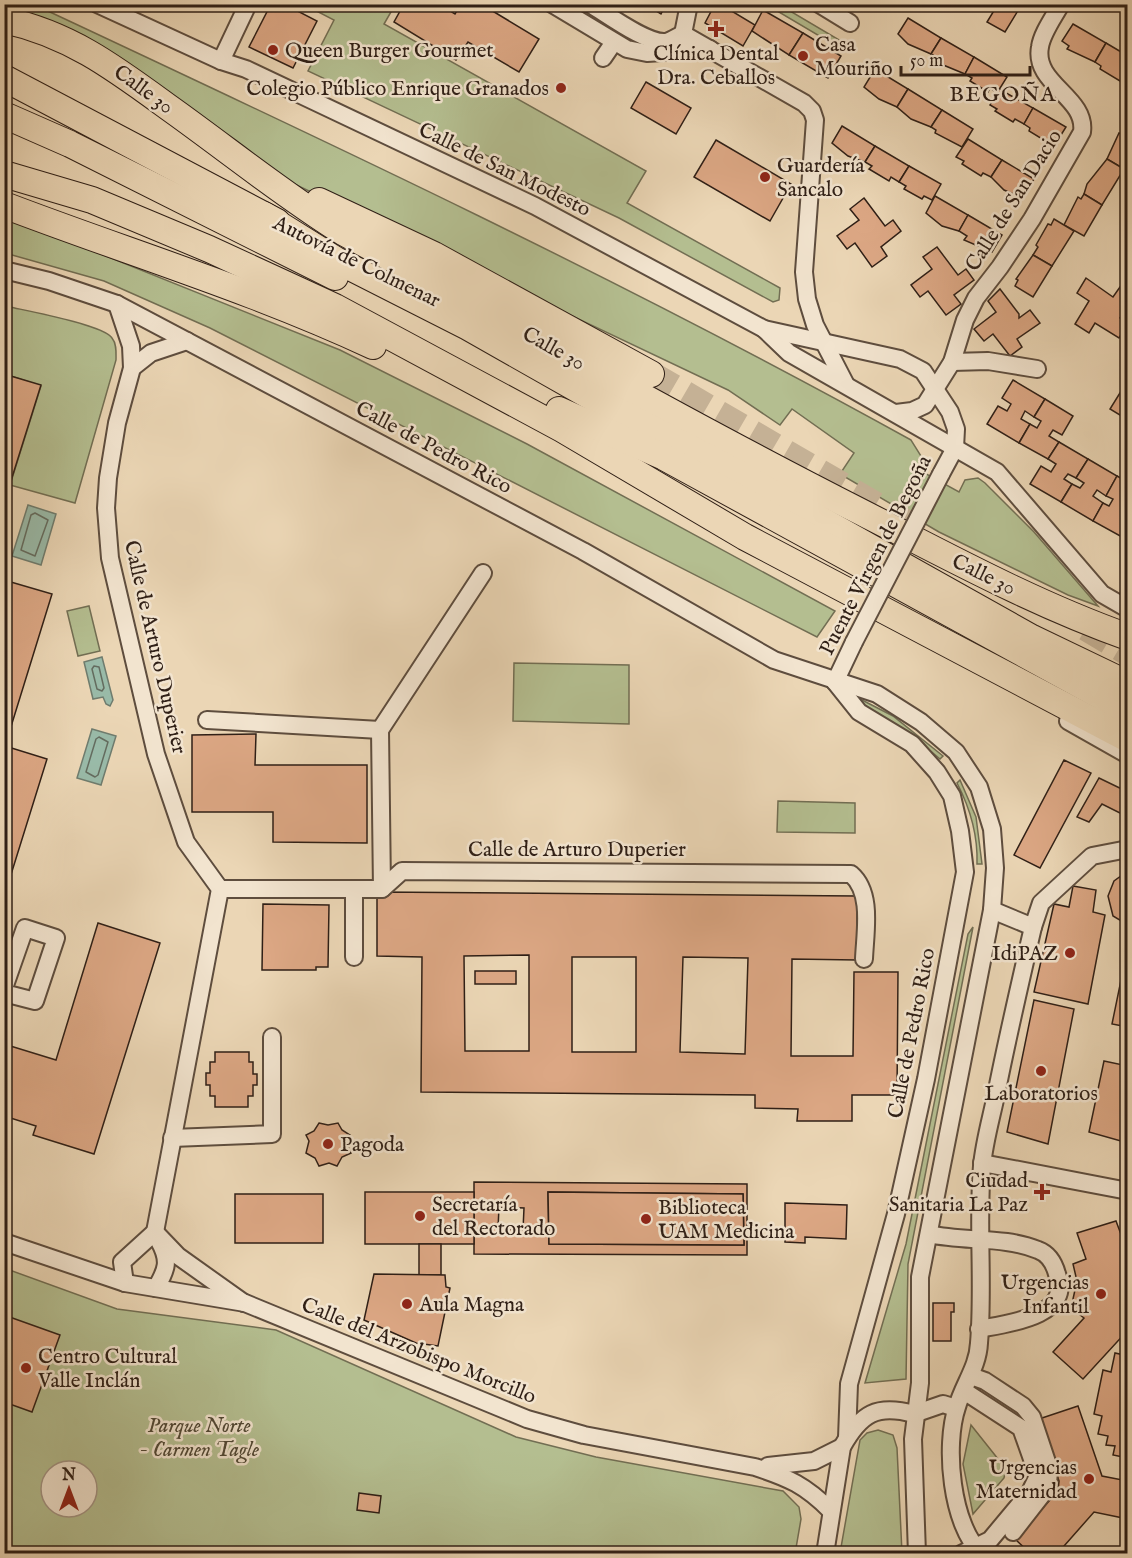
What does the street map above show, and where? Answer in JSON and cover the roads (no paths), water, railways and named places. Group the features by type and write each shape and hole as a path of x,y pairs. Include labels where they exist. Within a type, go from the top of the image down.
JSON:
{"highway":[{"name":"Calle 30","path":"4,20 30,25 94,54 298,204 343,232 714,436 1004,585 1085,622 1128,637"},
{"name":"Autovía de Colmenar","path":"4,78 264,215 714,436"},
{"name":"Autovía de Colmenar","path":"4,115 70,144 348,283 535,383 664,457"},
{"path":"4,159 93,188 342,295 569,415 664,457 1128,711"},
{"path":"239,159 304,194 434,255 651,374"},
{"path":"4,174 92,200 209,249 334,307 651,480 745,537 987,667 1128,739"},
{"path":"4,205 201,275 331,326 651,480"},
{"path":"264,215 336,260 468,327 602,403 725,466 1032,638 1128,684"}],"street":[{"name":"Calle de San Modesto","path":"97,4 217,59 246,69 535,206 764,329 789,353 997,472 1101,594 1128,609"},
{"path":"217,59 233,11 233,4"},
{"path":"217,59 248,4"},
{"path":"552,4 627,49 647,53 710,49"},
{"path":"590,4 643,35 660,41 667,42 683,34"},
{"path":"683,34 689,4"},
{"path":"819,4 850,23"},
{"name":"Calle de San Dacio","path":"896,413 912,411 925,405 952,362 965,320 976,298 1032,219 1082,132 1084,122 1074,105 1044,73 1040,58 1041,41 1061,4"},
{"path":"683,34 804,103 812,111 814,120 804,272 807,306 846,384"},
{"path":"603,58 614,42"},
{"name":"Calle de Pedro Rico","path":"4,270 49,280 117,304 583,551 774,660 877,694 921,723 956,752 979,787 992,829 995,868 992,910 920,1277 920,1383 915,1414 917,1554"},
{"name":"Calle de Arturo Duperier","path":"117,304 131,346 132,368 117,423 108,478 106,508 110,558 156,754 186,842 220,889"},
{"name":"Calle de San Modesto","path":"764,329 900,359 923,371 950,412 956,429 955,448"},
{"path":"132,368 152,353 187,341"},
{"path":"952,362 988,361 1037,369"},
{"name":"Puente Virgen de Begoña","path":"835,682 955,448"},
{"path":"941,474 964,463 977,461"},
{"path":"125,1283 122,1263 155,1232 220,889 382,889 380,730 483,573"},
{"path":"987,667 1059,716 1128,755"},
{"name":"Calle de Pedro Rico","path":"825,1554 844,1443 849,1384 901,1192 926,1079 965,872 960,831 952,796 937,772 912,744 859,712 835,682"},
{"path":"207,720 380,730"},
{"path":"967,1383 1021,1428 1038,1476 1030,1492 990,1540 973,1552 952,1486 951,1463 956,1408 978,1353 978,1241 982,1163 1033,927 1041,903 1092,856 1128,849"},
{"name":"Calle de Arturo Duperier","path":"382,889 402,871 851,874 859,881 865,894 864,959"},
{"path":"354,889 354,957"},
{"path":"992,910 1033,927"},
{"path":"4,988 25,928 56,938 35,1001 4,993"},
{"path":"172,1138 272,1134 272,1037"},
{"path":"982,1163 1128,1191"},
{"path":"155,1232 168,1257 167,1268 156,1288"},
{"name":"Calle del Arzobispo Morcillo","path":"155,1232 178,1256 245,1303 526,1419 584,1435 755,1467 790,1478 810,1490 831,1510"},
{"path":"929,1234 978,1241 1010,1242 1041,1251 1053,1261 1060,1280 1056,1298 1037,1317 1015,1324 979,1329"},
{"name":"Calle del Arzobispo Morcillo","path":"4,1242 125,1283 245,1303"},
{"path":"967,1383 985,1381 1023,1406 1032,1417 1049,1468 1048,1487 1013,1532"},
{"path":"844,1443 868,1414 880,1409 893,1408 915,1414 944,1404 956,1408"},
{"name":"Calle del Arzobispo Morcillo","path":"755,1467 807,1463 822,1459 844,1443"}],"water":[{"path":"28,505 56,514 41,565 12,556"},
{"path":"102,657 113,700 110,706 106,704 103,697 93,699 84,662"},
{"path":"92,729 116,736 101,785 77,778"}],"tunnel":[{"path":"651,374 921,531"},
{"path":"1086,628 1128,653"}],"place":[{"name":"Clínica Dental Dra. Ceballos","path":"716,29"},
{"name":"Queen Burger Gourmet","path":"273,50"},
{"name":"Casa Mouriño","path":"803,56"},
{"name":"Colegio Público Enrique Granados","path":"561,88"},
{"name":"Guardería Sancalo","path":"765,177"},
{"name":"IdiPAZ","path":"1070,953"},
{"name":"Laboratorios","path":"1041,1071"},
{"name":"Pagoda","path":"328,1144"},
{"name":"Ciudad Sanitaria La Paz","path":"1042,1192"},
{"name":"Secretaría del Rectorado","path":"420,1216"},
{"name":"Biblioteca UAM Medicina","path":"646,1219"},
{"name":"Urgencias Infantil","path":"1101,1294"},
{"name":"Aula Magna","path":"407,1304"},
{"name":"Centro Cultural Valle Inclán","path":"26,1368"},
{"name":"Urgencias Maternidad","path":"1089,1479"}],"district":[{"name":"BEGOÑA","path":"1003,93"}],"park label":[{"name":"Parque Norte - Carmen Tagle","path":"199,1437"}]}
